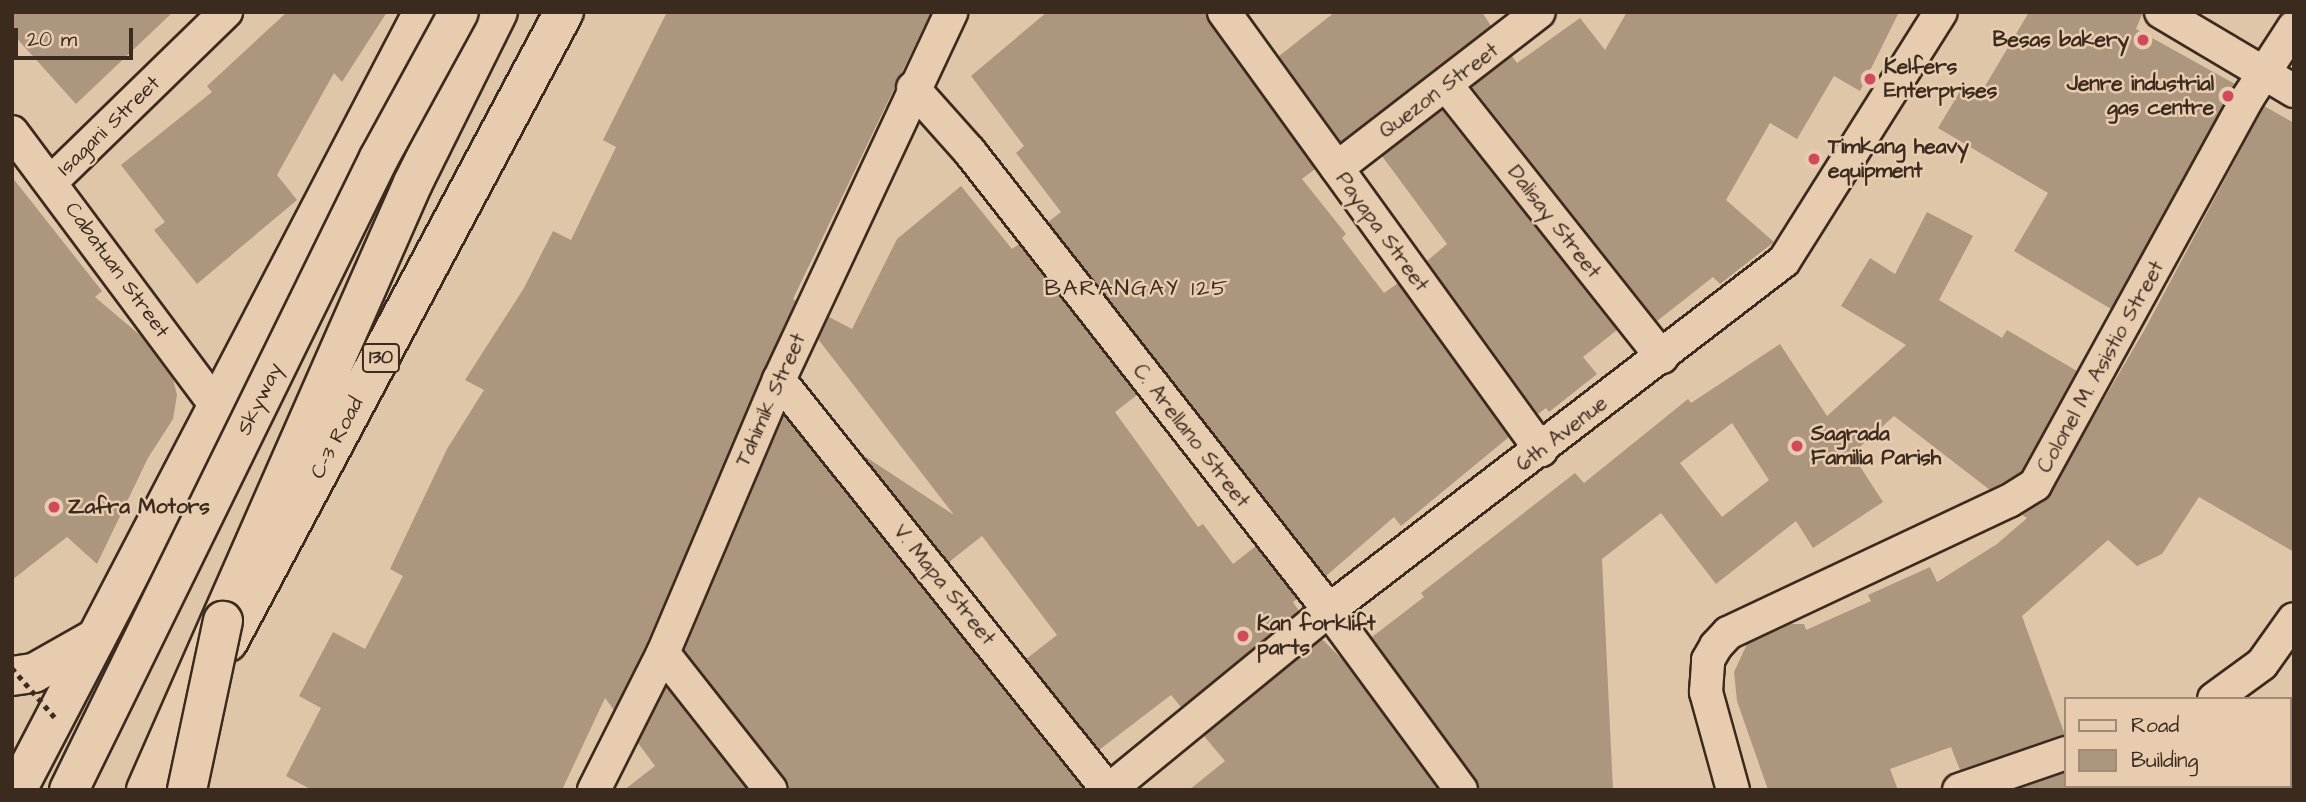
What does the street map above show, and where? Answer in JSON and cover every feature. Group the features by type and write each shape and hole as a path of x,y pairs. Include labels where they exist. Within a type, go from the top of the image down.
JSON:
{"main road":[{"path":"17,790 219,410 423,12"},
{"name":"Skyway","path":"69,790 373,171 459,12"},
{"path":"148,790 413,183 498,12"},
{"name":"C-3 Road","path":"148,790 564,12"},
{"path":"187,790 223,621"},
{"path":"12,676 34,673 96,638"}],"street":[{"name":"Isagani Street","path":"52,181 226,12"},
{"name":"Tahimik Street","path":"594,790 663,653 779,380 951,12"},
{"name":"Payapa Street","path":"1224,12 1541,450"},
{"name":"Quezon Street","path":"1337,168 1447,86 1539,12"},
{"name":"6th Avenue","path":"1108,790 1329,610 1784,261 1941,12"},
{"path":"2161,12 2294,91"},
{"name":"Colonel M. Asistio Street","path":"1733,790 1706,692 1708,660 1716,646 1728,633 2009,501 2035,485 2263,73 2294,27"},
{"name":"Dalisay Street","path":"1447,86 1662,357"},
{"name":"C. Arellano Street","path":"914,88 970,152 1329,610 1461,790"},
{"name":"Cabatuan Street","path":"12,132 52,181 219,410"},
{"name":"V. Mapa Street","path":"779,380 1108,790"},
{"path":"2217,697 2262,664 2294,619"},
{"path":"663,653 771,790"},
{"path":"1962,789 2064,753"}],"building":[{"path":"12,12 173,12 76,104 12,33"},
{"path":"287,12 387,12 342,82 334,73 277,175 297,200 197,284 154,230 165,222 121,165 212,92 207,86"},
{"path":"667,12 931,12 793,299 796,301 646,645 614,710 605,698 562,790 312,790 286,776 321,708 299,696 333,632 365,649 403,576 390,569 447,449 484,390 465,380 524,288 553,231 571,240 616,147 603,140"},
{"path":"1047,12 1206,12 1315,169 1302,179 1346,234 1342,238 1384,293 1398,283 1509,437 1401,526 1394,517 1326,576 1048,222 1061,212 1016,153 1024,146 971,76"},
{"path":"1335,12 1482,12 1491,26 1341,142 1279,56"},
{"path":"1627,12 1899,12 1860,91 1834,76 1797,139 1770,123 1726,200 1774,242 1720,284 1713,277 1657,321 1472,87 1512,56 1517,63 1580,18 1605,50"},
{"path":"2029,12 2143,12 2136,29 2235,84 2111,309 2014,251 2048,193 1938,128 1962,88 1978,98"},
{"path":"2264,106 2294,123 2294,552 2199,497 2162,554 2137,566 2108,540 2022,616 2064,735 1960,770 1951,747 1890,769 1898,790 1768,790 1737,701 1734,672 1747,644 1791,624 1804,624 1806,630 1871,601 1868,595 1930,567 1937,582 1997,544 2027,518 2022,515 2045,500 2145,329"},
{"path":"1442,110 1617,330 1583,357 1597,374 1549,412 1546,408 1538,414 1427,261 1447,244 1382,156"},
{"path":"12,177 102,291 95,297 141,336 173,379 177,395 173,419 148,458 97,564 67,537 12,580"},
{"path":"961,186 1012,249 1019,244 1137,395 1115,412 1198,527 1203,524 1233,564 1256,546 1297,599 1293,602 1299,611 1181,707 1171,695 1099,750 1026,659 1057,635 982,536 949,562 863,455 954,515 818,339 829,317 852,329 897,239"},
{"path":"1927,212 1973,236 1939,300 2002,338 2007,330 2077,371 2021,472 1990,490 1894,416 1852,454 1883,502 1813,548 1796,521 1716,584 1661,513 1602,559 1613,790 1479,790 1372,637 1424,597 1421,593 1575,473 1584,483 1688,399 1691,403 1780,344 1827,416 1906,345 1841,306 1870,258 1895,274","holes":["1732,423 1769,480 1722,517 1680,463"]},
{"path":"784,415 1084,790 789,790 785,779 684,650"},
{"path":"1322,639 1343,660 1438,790 1189,790 1225,761 1204,736"},
{"path":"666,687 747,790 624,790 655,766 638,743"},
{"path":"2064,773 2066,790 2016,790"}],"place":[{"name":"Besas bakery","path":"2143,40"},
{"name":"Kelfers Enterprises","path":"1870,79"},
{"name":"Jenre industrial gas centre","path":"2228,96"},
{"name":"Timkang heavy equipment","path":"1814,159"},
{"name":"Sagrada Familia Parish","path":"1797,446"},
{"name":"Zafra Motors","path":"54,507"},
{"name":"Kan forklift parts","path":"1243,636"}],"district":[{"name":"BARANGAY 125","path":"1137,288"}]}
